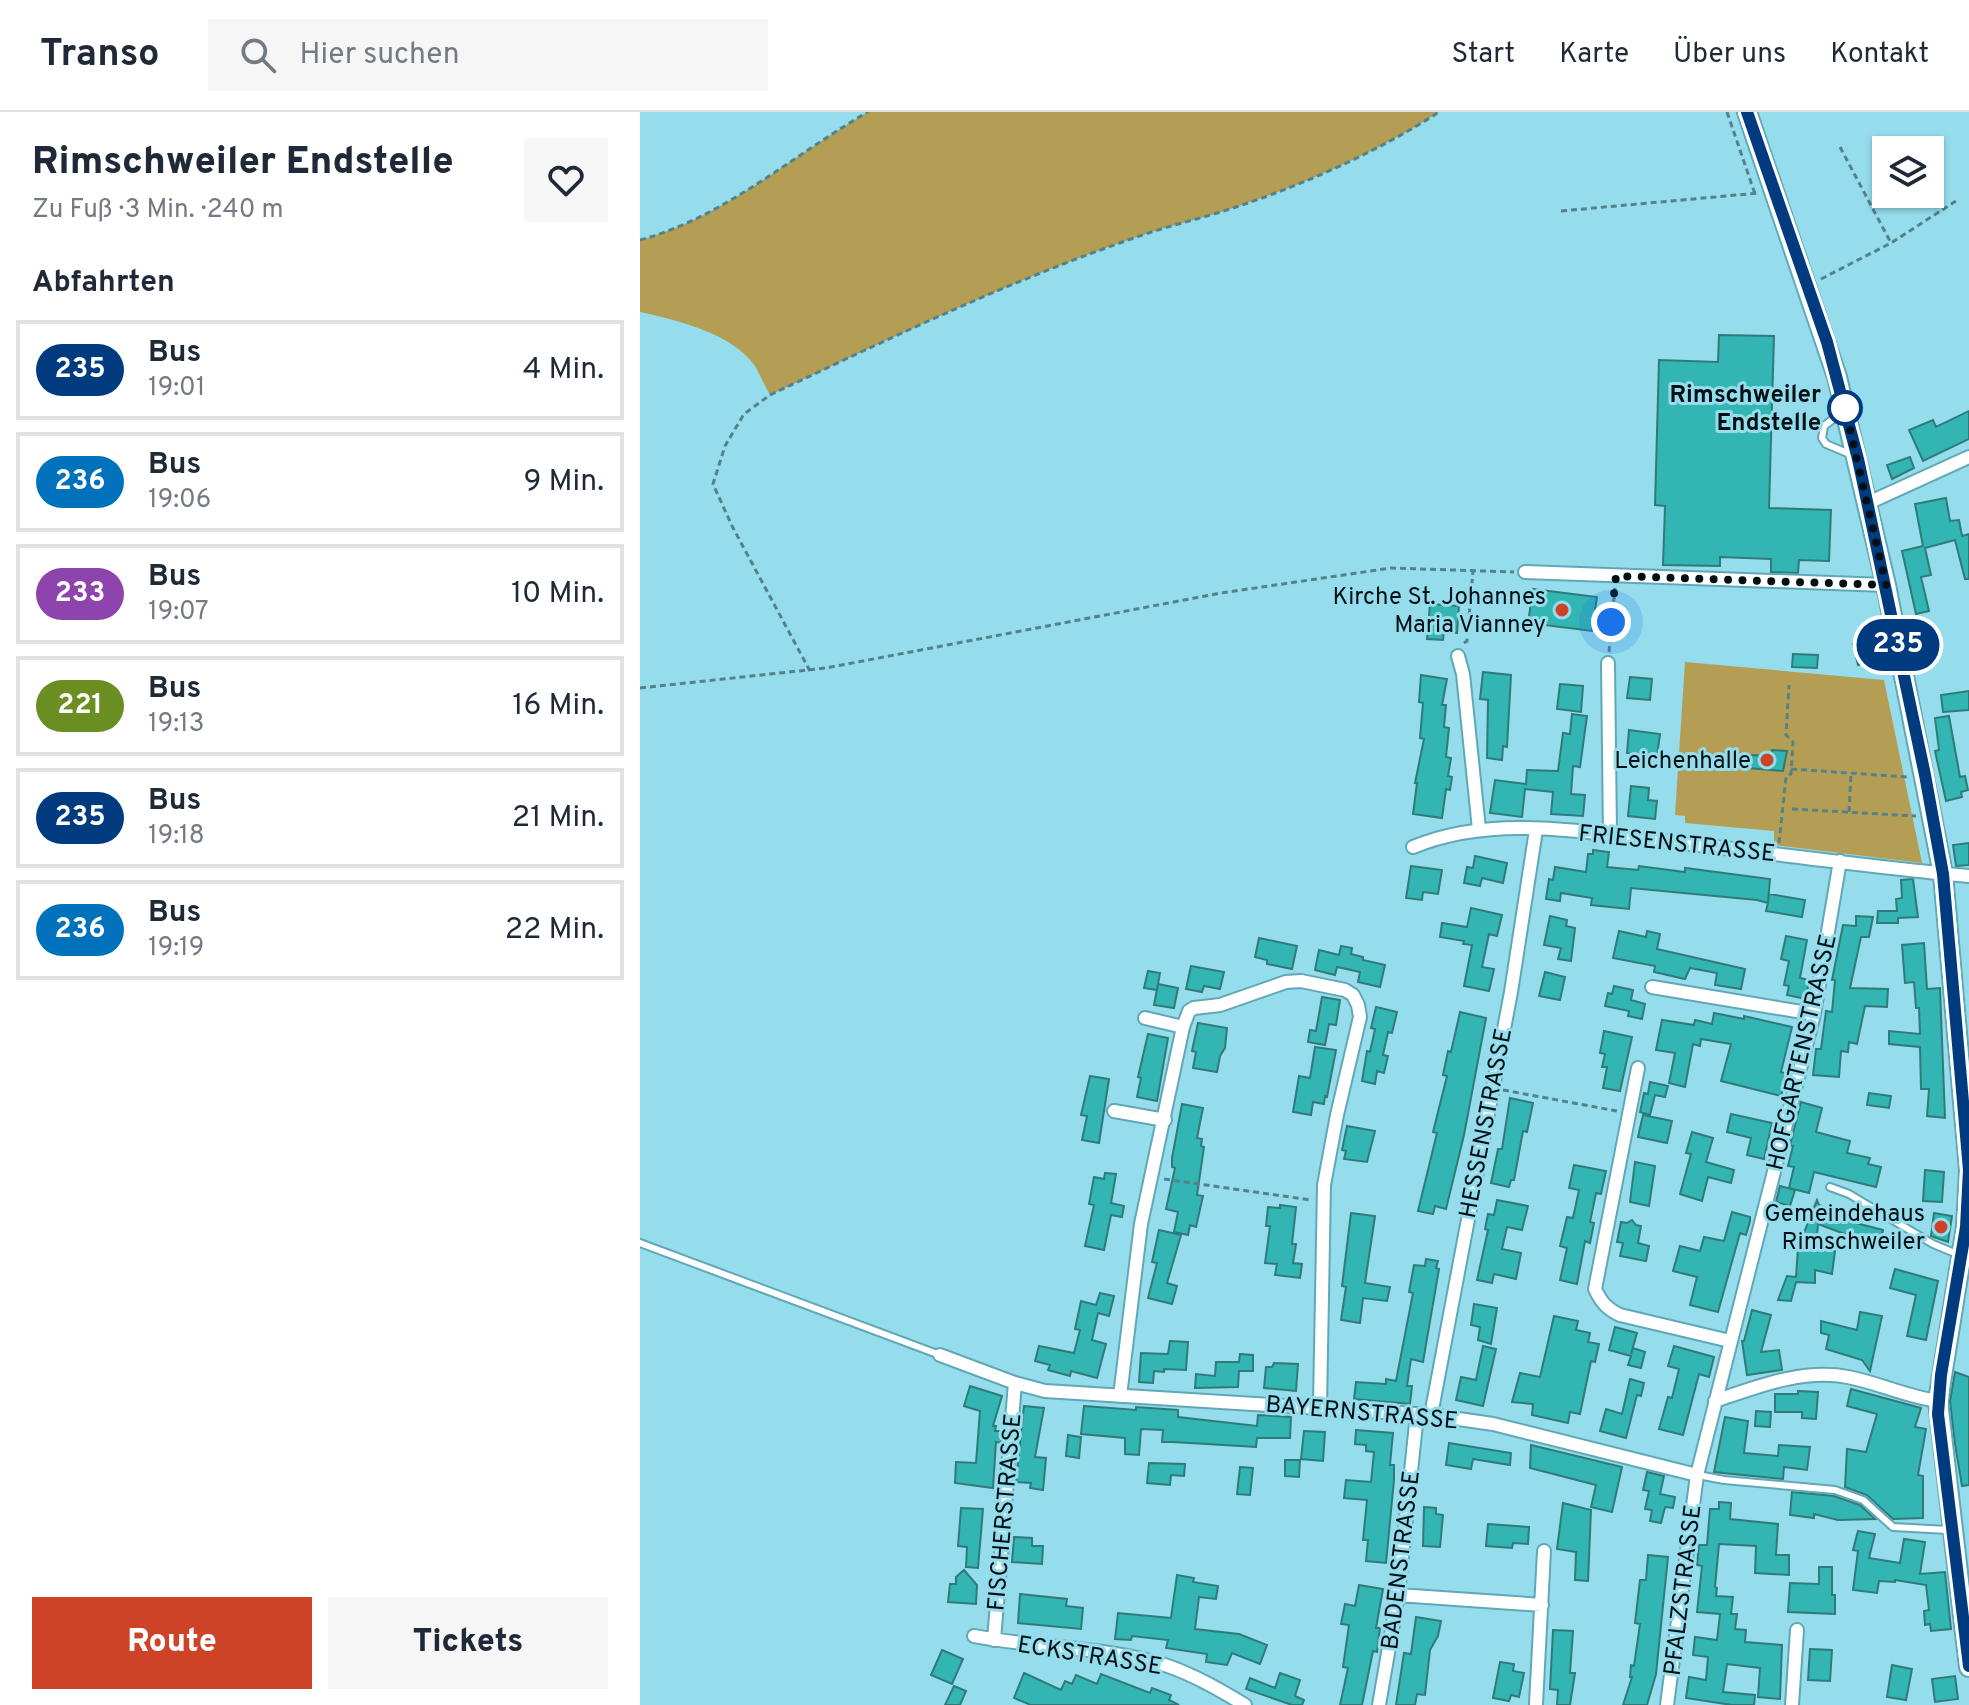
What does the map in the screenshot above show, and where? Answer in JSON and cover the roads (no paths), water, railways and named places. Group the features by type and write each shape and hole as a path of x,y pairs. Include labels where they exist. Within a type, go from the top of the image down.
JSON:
{"main road":[{"path":"1747,112 1810,293 1846,410 1886,585 1943,874 1969,1170 1966,1227 1938,1401 1969,1667"}],"street":[{"path":"1868,503 1969,457"},
{"path":"1525,572 1886,585"},
{"path":"1458,656 1464,684 1479,829"},
{"path":"1608,663 1610,835"},
{"name":"FRIESENSTRASSE","path":"1413,847 1454,833 1479,829 1536,830 1610,835 1969,876"},
{"name":"HESSENSTRASSE","path":"1431,1415 1511,992 1536,830"},
{"name":"HOFGARTENSTRASSE","path":"1697,1475 1814,1014 1840,861"},
{"path":"1120,1396 1141,1224 1189,1011 1230,1002 1286,982 1301,981 1345,990 1353,995 1360,1017 1337,1115 1323,1201 1320,1406"},
{"path":"1652,987 1814,1014"},
{"path":"1145,1018 1183,1027"},
{"path":"1638,1068 1595,1289 1609,1310 1620,1315 1730,1341"},
{"path":"1114,1111 1165,1120"},
{"name":"BAYERNSTRASSE","path":"940,1355 1045,1391 1431,1415 1493,1424 1697,1475"},
{"path":"1715,1401 1773,1383 1823,1375 1848,1377 1898,1393 1938,1401"},
{"name":"FISCHERSTRASSE","path":"994,1640 1015,1383"},
{"name":"BADENSTRASSE","path":"1379,1705 1398,1595 1417,1414"},
{"name":"PFALZSTRASSE","path":"1667,1705 1697,1475"},
{"path":"1536,1704 1544,1551"},
{"path":"1398,1595 1542,1605"},
{"path":"1792,1705 1797,1630"},
{"name":"ECKSTRASSE","path":"974,1636 1166,1665 1215,1687 1245,1705"}],"lane":[{"path":"1846,410 1824,426 1822,438 1826,444 1858,459"},
{"path":"1830,1187 1849,1194 1933,1244 1961,1255"},
{"path":"640,1243 940,1355"},
{"name":"BAYERNSTRASSE","path":"1697,1475 1823,1488 1863,1500 1899,1529 1952,1530"}],"place":[{"name":"Rimschweiler Endstelle","path":"1845,408"},
{"name":"Kirche St. Johannes Maria Vianney","path":"1562,610"},
{"name":"Leichenhalle","path":"1767,760"},
{"name":"Gemeindehaus Rimschweiler","path":"1941,1227"}]}
